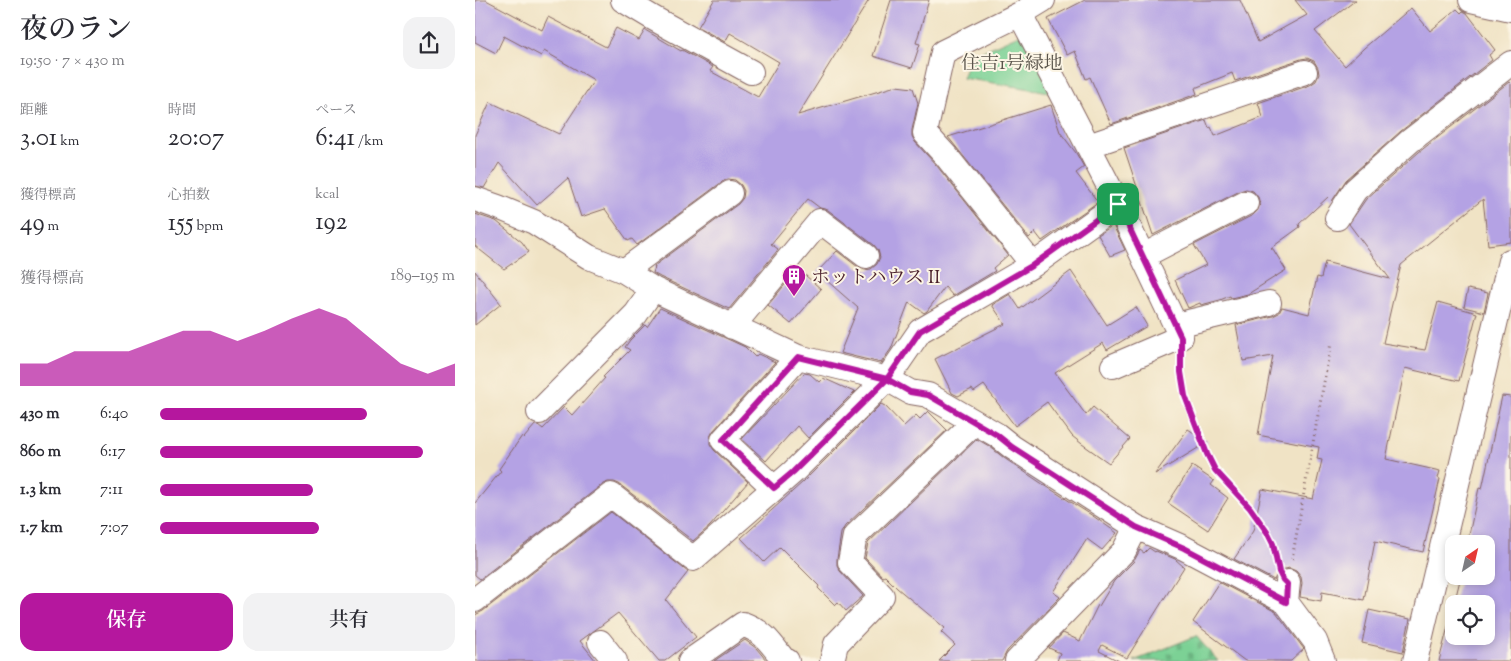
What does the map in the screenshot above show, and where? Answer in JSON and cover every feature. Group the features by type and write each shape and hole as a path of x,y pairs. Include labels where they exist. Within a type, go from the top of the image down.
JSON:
{"street":[{"path":"623,0 751,72"},
{"path":"1033,265 947,157 925,133 943,52 1020,14 1043,0"},
{"path":"1471,0 1511,8"},
{"path":"1020,14 1118,204 1178,331"},
{"path":"1337,218 1355,190 1396,153 1511,64"},
{"path":"1088,146 1305,72"},
{"path":"624,271 730,193"},
{"path":"475,199 534,222 589,257 624,271 653,290 798,357 887,379 910,392 928,395 997,435 1012,447 1136,527 1287,590 1315,641 1323,661"},
{"path":"1143,256 1246,203"},
{"path":"475,600 611,495 693,559 793,472 887,379 920,331 1033,265 1118,204"},
{"path":"732,327 820,221 866,256"},
{"path":"1415,661 1511,261"},
{"path":"539,412 635,314 653,290"},
{"path":"1113,366 1178,331 1269,303"},
{"path":"774,488 723,440 798,357"},
{"path":"831,661 836,644 882,596 850,562 855,536 974,422"},
{"path":"1017,661 1124,551 1136,527"},
{"path":"689,661 743,624 756,629 787,661"},
{"path":"599,642 615,661"}],"path":[{"path":"1178,331 1185,396 1199,435 1215,470 1250,508 1267,532 1273,544 1279,572 1287,590"},
{"path":"1287,590 1331,343"}],"green space":[{"name":"住吉1号緑地","path":"1023,33 1056,93 962,78 970,57"},
{"path":"1196,636 1218,661 1134,661"}],"building":[{"path":"475,0 486,0 542,30 548,17 606,47 616,28 639,40 645,30 713,67 710,71 758,97 779,62 730,33 725,42 698,27 714,0 869,0 798,115 896,86 913,88 918,103 912,130 915,142 937,166 1008,255 993,268 995,271 953,296 945,287 924,313 909,302 891,349 881,363 840,353 858,308 817,272 837,251 858,267 865,270 871,269 877,264 880,257 878,250 828,210 820,208 808,199 771,244 778,249 777,251 729,309 660,277 653,273 654,266 738,204 743,198 744,191 741,185 735,180 728,179 722,182 637,245 632,239 628,241 605,209 581,217 568,178 537,205 499,163 484,188 475,186 475,135 490,102 559,134 594,80 544,51 541,56 504,36 496,53 475,42"},
{"path":"891,0 929,0 916,43 920,44 912,68 873,56"},
{"path":"1085,0 1240,0 1258,42 1307,15 1295,0 1356,0 1315,31 1345,66 1411,8 1430,31 1457,9 1461,13 1463,11 1467,13 1495,50 1489,55 1492,60 1401,131 1346,180 1332,201 1328,197 1299,224 1300,227 1271,248 1286,270 1248,294 1231,298 1230,296 1201,305 1200,303 1188,308 1175,280 1206,265 1194,245 1253,215 1258,210 1260,204 1258,197 1253,191 1246,189 1240,191 1153,235 1124,148 1206,120 1215,136 1263,117 1258,103 1310,85 1316,81 1319,74 1318,68 1314,61 1307,58 1235,81 1232,73 1195,88 1197,94 1111,124 1090,77 1086,79 1075,51 1067,55 1048,19"},
{"path":"1509,82 1511,84 1511,242 1488,245 1483,199 1401,265 1383,343 1425,350 1438,302 1477,313 1459,381 1405,368 1386,459 1440,471 1438,478 1440,479 1423,552 1375,541 1364,600 1322,592 1321,601 1300,597 1302,583 1301,577 1296,571 1289,568 1282,570 1274,580 1234,559 1253,531 1262,489 1313,499 1322,460 1317,459 1319,447 1258,435 1273,356 1243,361 1236,325 1273,316 1279,313 1282,307 1309,314 1317,277 1321,278 1325,262 1390,279 1349,224 1366,199 1419,152"},
{"path":"1051,105 1060,132 1084,167 1076,173 1098,202 1042,241 1035,232 1029,238 948,137"},
{"path":"475,214 496,221 522,242 529,252 504,269 475,246"},
{"path":"1113,225 1125,250 1110,256 1098,235"},
{"name":"ホットハウス II","path":"798,269 821,289 791,324 768,305"},
{"path":"475,271 501,304 475,325"},
{"path":"1071,271 1107,325 1136,307 1147,326 1107,350 1103,343 1055,373 1086,415 1093,407 1130,439 1109,463 1072,436 1047,402 1015,426 984,385 974,392 972,389 958,396 952,393 935,359 1005,324 992,305 1010,294 1020,309"},
{"path":"1468,289 1488,293 1484,312 1464,307"},
{"path":"660,308 745,347 755,357 758,354 775,362 713,431 710,437 710,444 714,450 748,482 710,526 693,541 619,484 608,482 480,579 475,575 475,503 501,471 499,469 522,436 524,438 535,425 543,429 564,407 572,415 605,378 603,377 630,350 625,347 645,325 647,327"},
{"path":"804,373 810,374 819,382 823,378 854,392 808,438 797,426 766,461 742,439"},
{"path":"1502,396 1511,397 1511,661 1439,661 1445,638 1445,645 1495,645 1495,595 1456,595 1459,585 1495,585 1495,535 1469,535 1479,488 1482,489"},
{"path":"881,404 904,426 916,415 920,419 928,411 947,430 845,526 841,533 837,565 840,571 863,596 846,611 838,602 835,605 780,547 764,562 741,538 803,482"},
{"path":"1188,429 1208,442 1155,474"},
{"path":"977,439 1117,533 1102,550 1087,539 1053,592 1060,597 1007,651 1002,661 939,661 955,645 941,632 945,628 885,576 883,577 865,558 868,543"},
{"path":"1192,466 1214,481 1211,485 1228,498 1208,530 1168,503"},
{"path":"611,512 688,572 666,600 696,637 665,661 659,661 618,613 580,641 596,661 475,661 475,615 483,611"},
{"path":"1149,548 1175,559 1184,567 1127,658 1102,645 1099,651 1119,661 1057,661 1060,653 1049,648 1063,633 1080,641 1098,605 1114,581 1134,561 1140,550 1144,553"},
{"path":"1219,582 1276,612 1304,649 1291,661 1245,661 1193,622"},
{"path":"1369,610 1410,619 1403,652 1362,643"},
{"path":"745,640 756,648 767,661 714,661"}],"place":[{"name":"ホットハウス II","path":"794,297"}],"route":[{"path":"1118,204 1033,265 920,331 887,379 798,357 723,440 774,488 793,472 887,379 910,392 928,395 997,435 1012,447 1136,527 1184,548 1286,602 1287,584 1279,572 1273,544 1267,532 1235,490 1215,470 1190,414 1181,372 1181,337 1118,204"}]}
